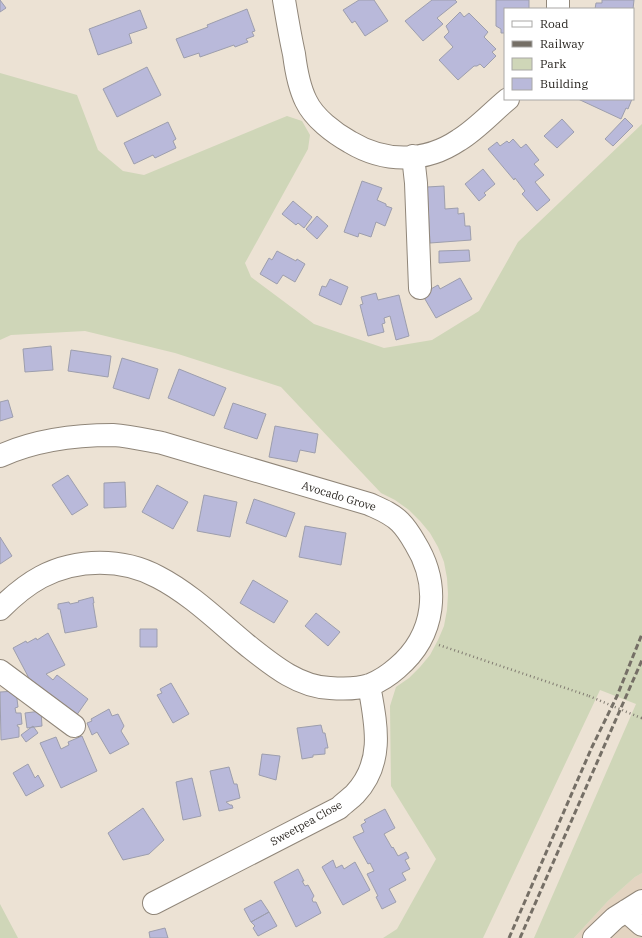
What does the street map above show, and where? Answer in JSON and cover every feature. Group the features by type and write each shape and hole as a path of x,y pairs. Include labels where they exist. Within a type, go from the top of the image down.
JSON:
{"street":[{"path":"284,0 298,77 306,102 318,118 341,137 361,149 385,157 405,158 444,148 460,140 507,100"},
{"path":"413,156 416,183 420,288"},
{"name":"Avocado Grove","path":"0,456 34,443 80,437 114,435 138,438 162,443 375,507 387,512 400,522 416,543 426,564 432,593 427,624 422,639 404,662 386,677 369,685 350,688 324,688 295,679 270,664 181,590 158,576 132,566 103,562 69,566 42,577 18,593 0,609"},
{"path":"0,671 74,726"},
{"name":"Sweetpea Close","path":"154,903 339,808 356,793 371,771 377,746 376,723 369,685"},
{"path":"594,938 615,918 637,912"}],"path":[{"path":"422,639 589,696 642,718"}],"shaded area":[{"path":"642,873 642,938 574,938 608,901 635,877"}],"green space":[{"path":"0,73 77,95 98,150 123,171 144,175 287,116 302,121 310,135 308,149 245,263 251,277 314,324 384,348 432,340 479,311 518,242 642,124 642,873 635,877 608,901 574,938 534,938 636,704 600,690 483,938 383,938 397,929 436,859 391,786 390,706 396,687 409,678 430,655 444,626 448,594 447,578 444,562 438,547 430,533 420,521 409,510 395,500 381,493 281,387 175,353 85,331 11,335 0,340"},
{"path":"0,904 18,938 0,938"}],"building":[{"path":"0,0 6,8 0,12"},
{"path":"359,0 374,0 388,21 365,36 355,21 352,23 343,10"},
{"path":"432,0 455,0 457,2 437,18 443,24 423,41 405,21"},
{"path":"496,0 529,0 529,8 504,8 504,33 501,33 501,29 496,26"},
{"path":"602,0 634,0 633,8 595,8 596,3 602,3"},
{"path":"247,9 255,31 252,32 254,36 246,39 248,42 235,47 234,45 200,57 199,53 184,58 176,39 208,27 207,25"},
{"path":"140,10 147,28 129,34 132,43 98,55 89,29"},
{"path":"460,12 464,17 469,13 488,32 484,37 496,49 492,52 496,56 484,68 480,64 474,66 458,80 439,60 453,47 444,37 449,32 446,26"},
{"path":"147,67 161,95 117,117 103,89"},
{"path":"580,100 632,100 628,109 626,108 621,119"},
{"path":"625,118 633,126 613,146 605,139"},
{"path":"562,119 574,132 557,148 544,136"},
{"path":"168,122 176,139 173,141 176,148 155,158 153,155 134,164 124,143"},
{"path":"513,139 521,148 526,144 539,160 534,164 544,175 535,182 550,200 537,211 522,194 525,191 515,178 514,180 488,149 497,142 500,146 507,141 509,143"},
{"path":"483,169 495,184 484,193 486,195 479,201 465,184"},
{"path":"362,181 382,188 377,200 392,208 385,226 376,222 371,237 359,233 358,237 344,232"},
{"path":"444,186 445,209 458,208 458,214 464,213 465,226 470,226 471,240 430,243 427,187"},
{"path":"293,201 312,217 304,228 298,223 296,225 282,214"},
{"path":"317,216 328,226 317,239 306,229"},
{"path":"469,250 470,261 439,263 439,251"},
{"path":"277,251 305,264 295,282 283,275 277,284 260,274 269,258 272,260"},
{"path":"460,278 472,299 436,318 422,294 438,285 440,289"},
{"path":"330,279 348,287 341,305 319,295 322,286 326,287"},
{"path":"376,293 378,300 399,295 409,336 396,340 390,316 384,318 385,323 382,324 384,332 368,336 360,305 363,304 361,297"},
{"path":"51,346 53,370 25,372 23,349"},
{"path":"71,350 111,356 108,377 68,371"},
{"path":"122,358 158,369 149,399 113,388"},
{"path":"179,369 226,388 214,416 168,398"},
{"path":"8,400 13,417 0,421 0,402"},
{"path":"233,403 266,414 257,439 224,428"},
{"path":"275,426 318,434 315,453 300,450 297,462 269,457"},
{"path":"68,475 88,505 72,515 52,485"},
{"path":"125,482 126,507 104,508 104,483"},
{"path":"157,485 188,502 173,529 142,512"},
{"path":"204,495 237,502 230,537 197,531"},
{"path":"254,499 295,513 286,537 246,523"},
{"path":"305,526 346,533 341,565 299,557"},
{"path":"0,537 12,556 0,564"},
{"path":"253,580 288,601 274,623 240,603"},
{"path":"93,597 97,627 65,633 58,604 69,602 70,604"},
{"path":"316,613 340,632 328,646 305,626"},
{"path":"140,629 157,629 157,647 140,647"},
{"path":"48,633 65,665 46,674 53,680 57,675 88,699 76,716 31,682 13,648 26,641 27,643 36,638 37,640"},
{"path":"171,683 189,714 173,723 157,695 162,693 160,689"},
{"path":"16,691 18,707 15,708 16,713 21,713 22,724 17,725 19,727 19,737 1,740 0,692"},
{"path":"109,709 112,716 118,714 124,726 121,731 129,744 110,754 97,732 92,735 87,723 92,721 91,719"},
{"path":"41,711 42,726 27,728 25,713"},
{"path":"321,725 323,733 325,733 328,748 325,748 325,754 313,755 313,757 302,759 297,728"},
{"path":"33,726 38,733 26,742 21,735"},
{"path":"82,736 97,771 61,788 40,743 56,737 61,749 69,745 68,742"},
{"path":"262,754 280,756 276,780 259,775"},
{"path":"28,764 35,778 38,775 44,786 26,796 13,773"},
{"path":"229,767 234,784 237,784 240,798 226,802 232,805 233,808 219,811 210,771"},
{"path":"192,778 201,816 183,820 176,782"},
{"path":"143,808 164,840 149,854 123,860 108,833"},
{"path":"385,809 395,828 384,834 398,856 406,852 409,858 405,860 410,869 402,873 406,880 389,889 396,902 382,909 376,897 378,896 367,874 374,871 370,863 368,864 353,837 364,832 361,825 366,822 364,820"},
{"path":"333,860 336,868 342,865 344,869 355,862 370,890 343,905 322,867"},
{"path":"298,869 304,881 302,881 305,886 308,885 314,896 312,899 313,902 316,902 321,913 296,927 274,882"},
{"path":"261,900 269,912 251,922 244,909"},
{"path":"269,912 277,926 258,936 253,928 255,926 251,922"},
{"path":"165,928 168,938 150,938 149,932"}],"railway":[{"path":"509,938 592,747 617,696 642,634"},
{"path":"520,938 642,660"}]}
